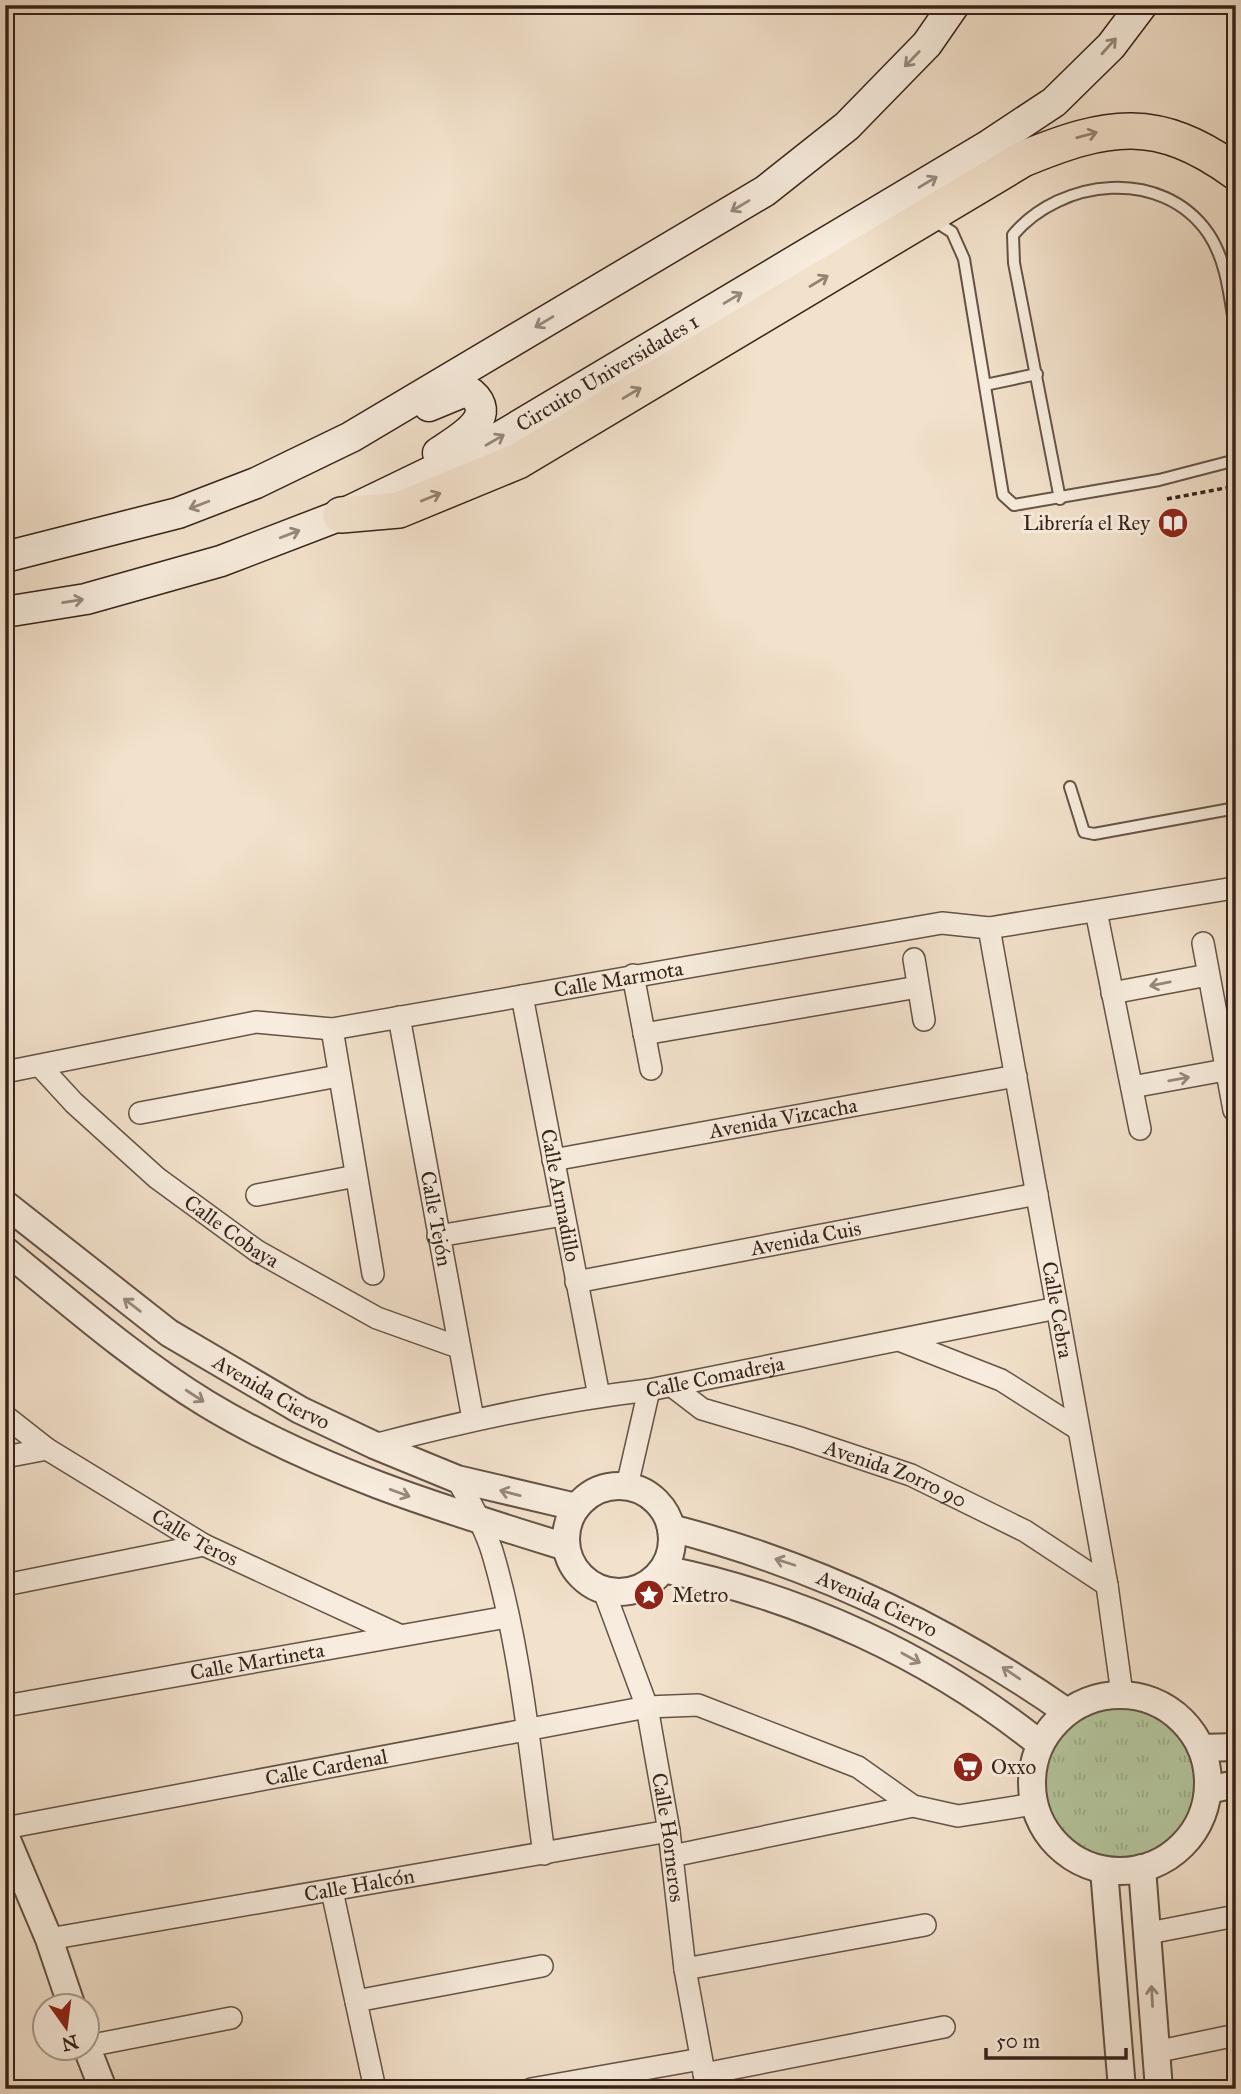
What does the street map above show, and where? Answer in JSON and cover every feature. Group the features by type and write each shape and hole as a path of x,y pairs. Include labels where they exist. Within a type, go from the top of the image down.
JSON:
{"highway":[{"path":"341,514 399,510 518,461 1023,159 1068,140 1101,132 1141,130 1172,136 1208,153 1236,172"}],"main road":[{"path":"351,437 765,191 847,126 927,44 954,5"},
{"name":"Circuito Universidades 1","path":"5,612 86,599 221,561 341,514 488,444 986,147 1054,102 1111,46 1142,5"},
{"path":"5,557 178,513 256,483 351,437 463,392 477,398 482,416 477,424 389,489"}],"street":[{"name":"Calle Marmota","path":"5,1072 256,1022 332,1029 942,922 989,928 1234,888"},
{"path":"1096,912 1140,1129"},
{"name":"Calle Cebra","path":"989,928 1107,1585 1122,1694"},
{"path":"1203,943 1234,1110"},
{"path":"914,959 923,1020"},
{"path":"633,975 651,1069"},
{"path":"1112,993 1208,975"},
{"path":"644,1034 918,987"},
{"name":"Calle Armadillo","path":"522,996 599,1396"},
{"name":"Calle Tejón","path":"399,1017 473,1419"},
{"path":"332,1029 373,1274"},
{"name":"Calle Cobaya","path":"40,1066 74,1103 158,1178 257,1251 377,1318 458,1347"},
{"path":"1132,1087 1225,1070"},
{"path":"140,1113 338,1076"},
{"name":"Avenida Vizcacha","path":"553,1160 1016,1076"},
{"path":"257,1195 355,1176"},
{"name":"Avenida Cuis","path":"576,1282 1037,1194"},
{"name":"Avenida Ciervo","path":"5,1204 169,1333 300,1410 374,1445 457,1479 576,1507"},
{"path":"438,1236 563,1215"},
{"name":"Avenida Ciervo","path":"5,1250 150,1366 208,1404 287,1447 362,1479 480,1521 566,1547"},
{"name":"Calle Comadreja","path":"374,1445 473,1419 599,1396 649,1391 1057,1308"},
{"path":"150,1366 169,1333"},
{"path":"899,1340 1001,1380 1079,1429"},
{"name":"Avenida Zorro 90","path":"672,1386 702,1409 911,1475 1025,1531 1107,1585"},
{"path":"627,1486 649,1391"},
{"name":"Calle Teros","path":"5,1416 47,1449 204,1545 399,1635"},
{"path":"5,1457 47,1449"},
{"path":"457,1479 480,1521 492,1551 507,1617 527,1731 544,1854"},
{"path":"627,1486 647,1494 663,1508 671,1528 671,1549 663,1569 651,1582 634,1590 604,1591 583,1579 572,1564 566,1547 567,1525 576,1507 590,1494 608,1487 627,1486"},
{"name":"Avenida Ciervo","path":"671,1528 796,1566 884,1604 1003,1667 1067,1712"},
{"path":"5,1585 204,1545"},
{"name":"Avenida Ciervo","path":"663,1569 718,1581 866,1633 990,1704 1040,1744"},
{"name":"Calle Horneros","path":"604,1591 647,1707 669,1831 685,1969 704,2074"},
{"path":"866,1633 884,1604"},
{"name":"Calle Martineta","path":"5,1706 507,1617"},
{"path":"1122,1694 1147,1698 1169,1709 1188,1726 1207,1765 1208,1790 1203,1814 1191,1836 1174,1853 1142,1868 1104,1870 1080,1862 1060,1848 1044,1828 1034,1804 1031,1774 1040,1744 1052,1726 1067,1712 1093,1699 1122,1694"},
{"name":"Calle Cardenal","path":"5,1828 647,1707 698,1705 858,1767 914,1806"},
{"path":"1201,1748 1236,1747"},
{"path":"1208,1790 1236,1784"},
{"path":"672,1856 914,1806 958,1816 1034,1804"},
{"name":"Calle Halcón","path":"49,1939 669,1831"},
{"path":"5,1835 49,1939 67,1993"},
{"path":"1142,1868 1159,2089"},
{"path":"1104,1870 1122,2089"},
{"path":"332,1891 375,2089"},
{"path":"1149,1933 1236,1916"},
{"path":"685,1969 925,1925"},
{"path":"356,2001 542,1966"},
{"path":"102,2045 231,2018"},
{"path":"531,2089 704,2074 944,2026"},
{"path":"1155,2052 1236,2035"},
{"path":"92,2062 103,2089"}],"lane":[{"path":"1059,499 1014,263 1013,234 1029,215 1056,201 1106,187 1137,189 1187,209 1208,233 1222,258 1236,335"},
{"path":"927,216 952,232 959,242 1003,495 1014,505 1159,480 1236,460"},
{"path":"985,386 1037,374"},
{"path":"1070,787 1084,832 1094,834 1236,808"}],"path":[{"path":"1167,499 1236,486"}],"green space":[{"path":"1120,1697 1153,1704 1181,1722 1199,1750 1206,1783 1199,1816 1181,1844 1153,1862 1120,1869 1087,1862 1059,1844 1041,1816 1034,1783 1041,1750 1059,1722 1087,1704"}],"place":[{"name":"Librería el Rey","path":"1173,523"},
{"name":"Metro","path":"649,1595"},
{"name":"Oxxo","path":"968,1767"}]}
